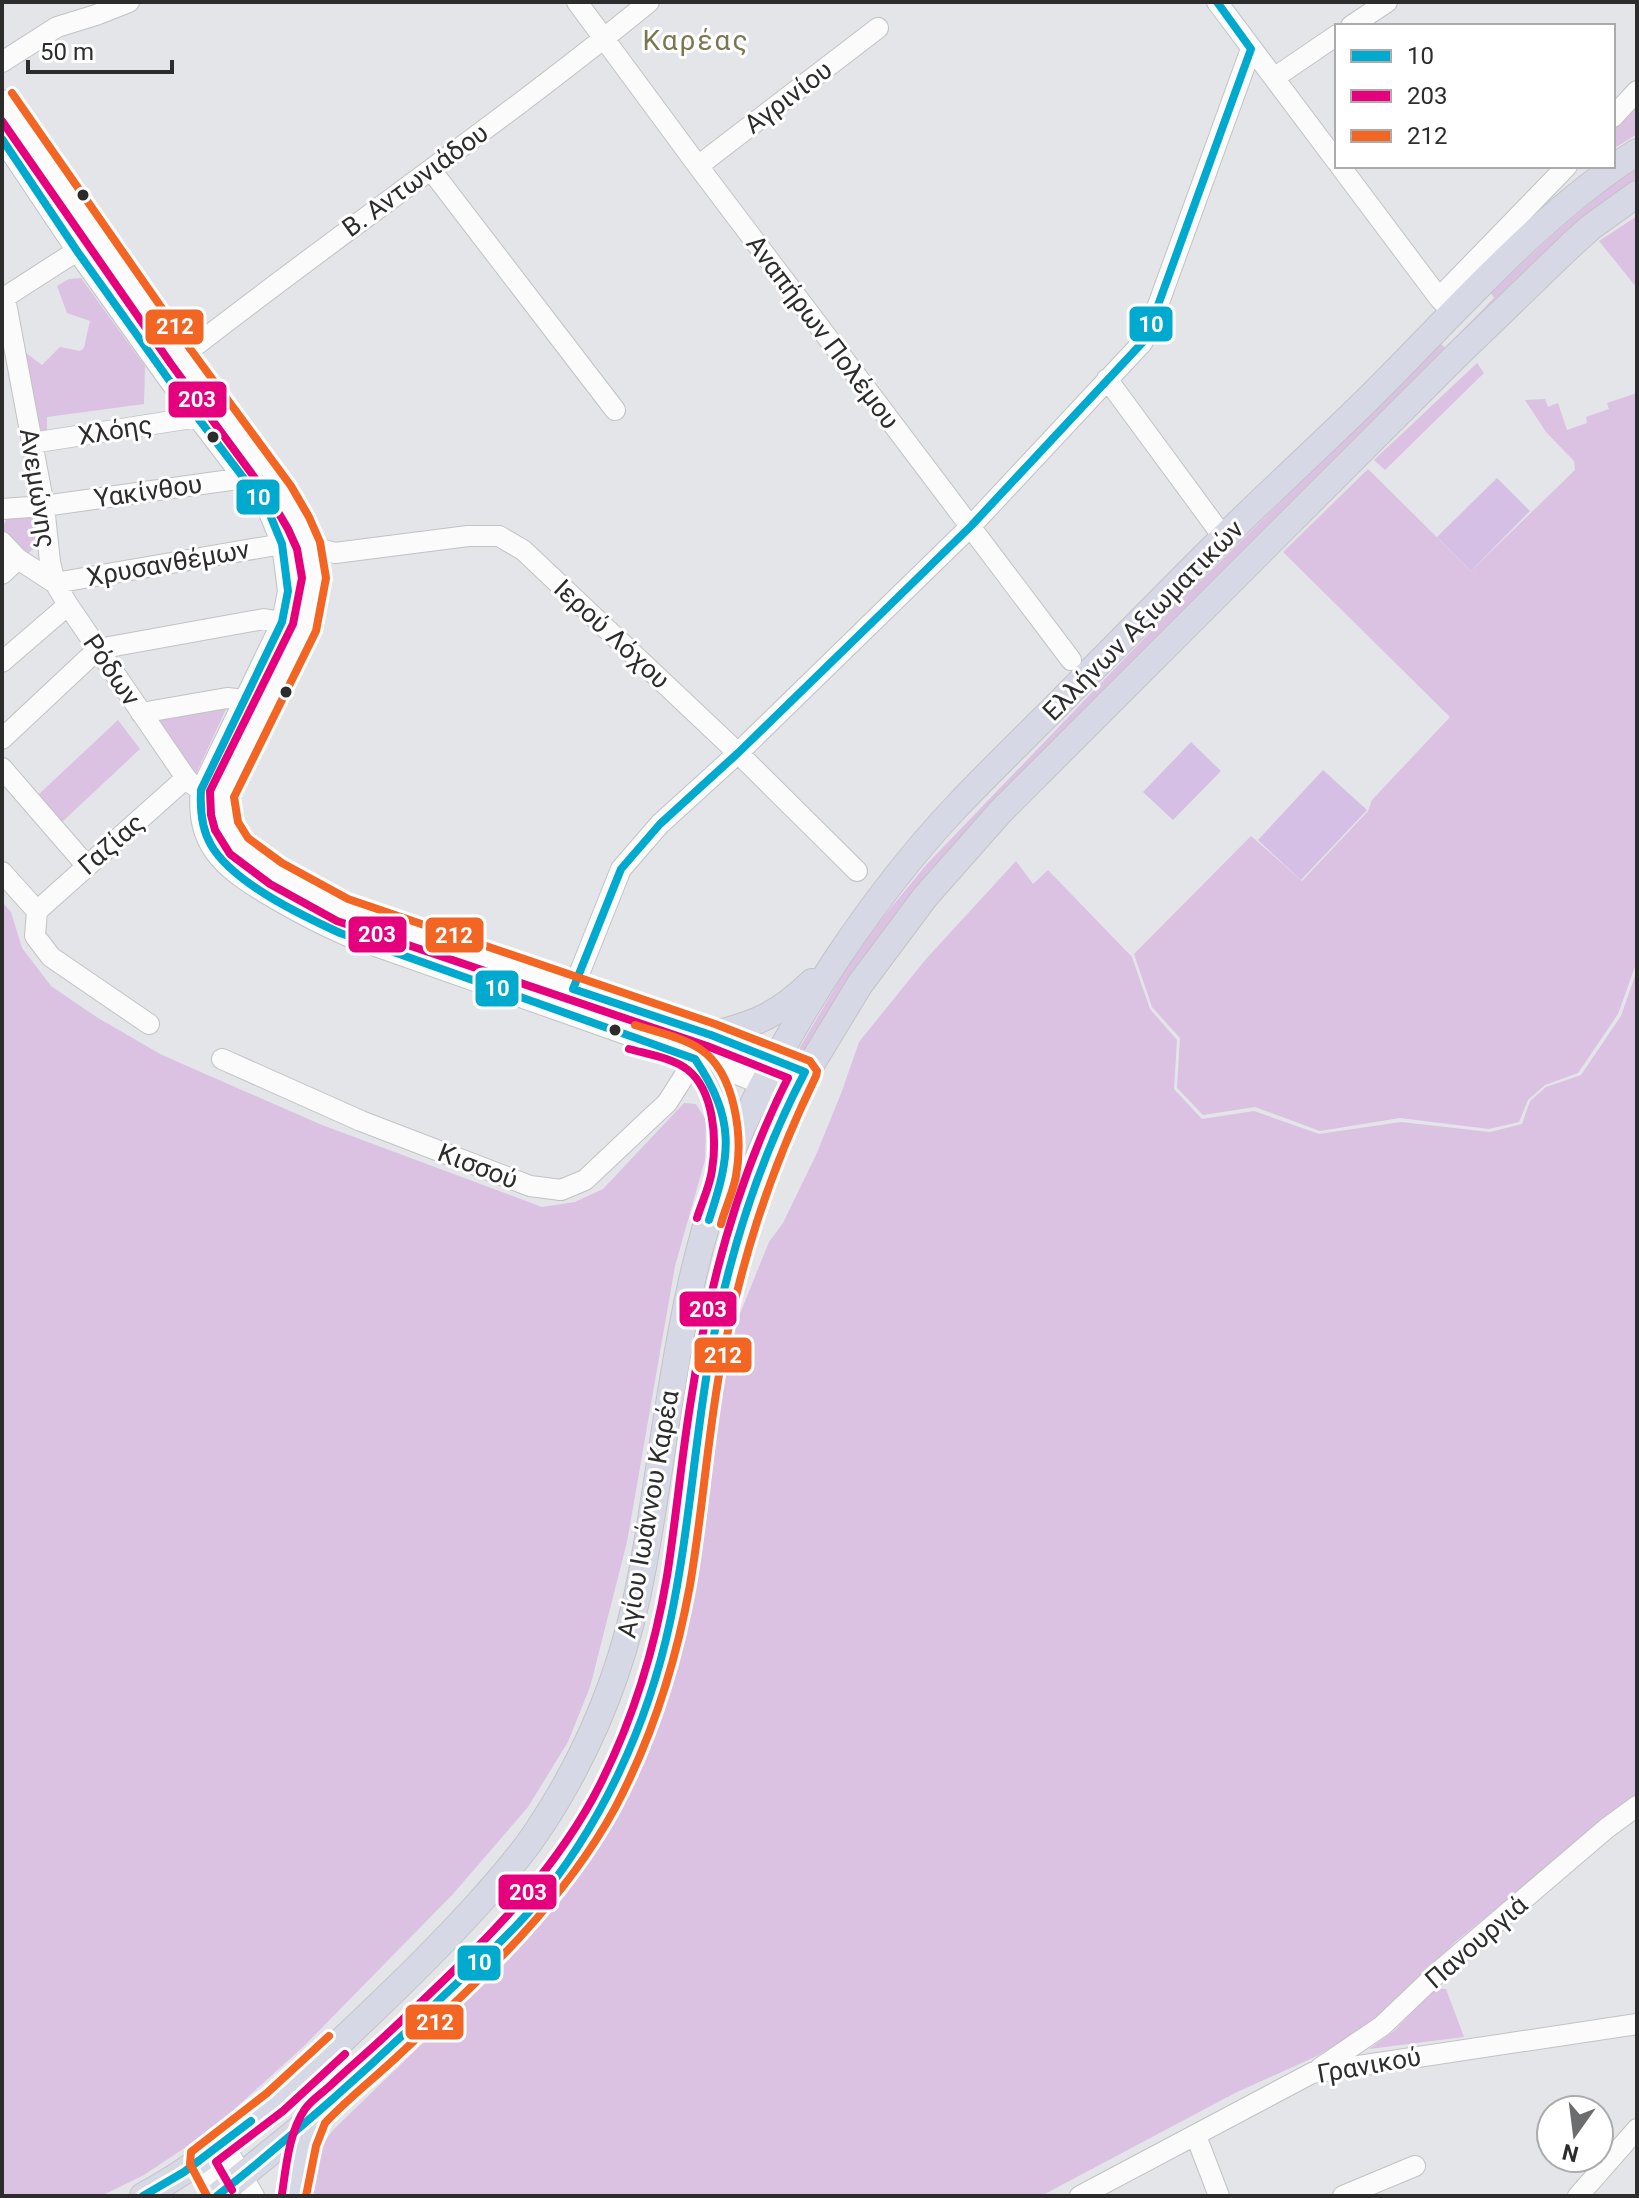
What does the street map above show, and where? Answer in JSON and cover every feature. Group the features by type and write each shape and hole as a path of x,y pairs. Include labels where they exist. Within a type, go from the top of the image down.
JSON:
{"main road":[{"path":"1615,167 1637,152"},
{"path":"1545,208 1580,192 1614,168"},
{"name":"Ελλήνων Αξιωματικών","path":"805,1072 860,984 925,897 974,841 1473,340 1591,227 1637,194"},
{"name":"Ελλήνων Αξιωματικών","path":"777,1060 840,954 900,872 954,809 1224,538 1446,306 1545,208"},
{"path":"711,1035 761,1020 784,1007 840,954"},
{"path":"695,1059 710,1080 720,1102 726,1126 724,1174"},
{"name":"Αγίου Ιωάννου Καρέα","path":"143,2196 223,2143 289,2089 392,1993 499,1881 535,1835 591,1738 628,1637 643,1569 674,1367 691,1289 724,1174 742,1127 777,1060"},
{"name":"Αγίου Ιωάννου Καρέα","path":"219,2195 248,2186 315,2116 495,1948 535,1905 571,1857 603,1805 628,1753 664,1647 678,1576 707,1375 723,1299 754,1186 771,1139 805,1072"},
{"path":"294,2196 302,2153 315,2116"}],"street":[{"path":"2,62 57,27 129,2"},
{"name":"Αναπήρων Πολέμου","path":"577,2 1071,660"},
{"name":"Β. Αντωνιάδου","path":"163,371 649,2"},
{"path":"1217,2 1335,160"},
{"path":"1354,24 1387,2"},
{"name":"Αγρινίου","path":"698,166 878,28"},
{"path":"1274,78 1335,36"},
{"path":"573,989 621,869 660,824 738,753 971,526 1142,343 1251,49"},
{"path":"1615,115 1637,91"},
{"path":"2,100 181,357 281,493 309,546 314,578 304,628 222,794 227,827 239,846 276,873 343,910 711,1035 805,1072"},
{"path":"2,139 163,371 268,510 282,544 288,591 282,622 245,700 193,784 203,829 216,855 240,878 315,922 350,937 792,1096"},
{"path":"1341,168 1446,306"},
{"name":"Ελλήνων Αξιωματικών","path":"1545,208 1566,168"},
{"path":"431,170 615,410"},
{"path":"3,299 98,237"},
{"name":"Ανεμώνης","path":"3,299 44,506 55,583"},
{"path":"1107,379 1224,538"},
{"name":"Χλόης","path":"32,443 198,417"},
{"name":"Υακίνθου","path":"2,509 245,478"},
{"name":"Ιερού Λόχου","path":"309,546 335,553 468,536 499,536 523,550 738,753 857,871"},
{"name":"Ρόδων","path":"2,542 18,559 55,583 141,713 193,784"},
{"name":"Χρυσανθέμων","path":"55,583 282,544 309,546"},
{"path":"2,574 18,559"},
{"path":"2,662 68,605"},
{"path":"2,739 98,649 264,619 282,622"},
{"path":"141,713 227,698 245,700"},
{"path":"2,768 86,865"},
{"path":"193,784 222,794"},
{"name":"Γαζίας","path":"37,911 86,865 193,784"},
{"path":"2,872 37,911 35,936 51,957 149,1024"},
{"name":"Κισσού","path":"222,1059 361,1121 530,1186 561,1190 585,1180 661,1109 695,1059"},
{"name":"Πανουργιά","path":"1312,2073 1382,2026 1444,1967 1637,1806"},
{"name":"Γρανικού","path":"1080,2196 1312,2073 1637,2024"},
{"path":"1578,2196 1637,2129"},
{"path":"1196,2136 1219,2196"},
{"path":"223,2143 248,2186"},
{"path":"201,2159 219,2195"},
{"path":"1343,2196 1415,2166"}],"shaded area":[{"path":"1637,103 1637,134 1615,148 1615,127"},
{"path":"1637,167 1637,181 1452,347 1449,344 1494,298 1491,293 1526,260"},
{"path":"1637,216 1637,288 1599,241"},
{"path":"81,278 145,366 144,404 47,417 47,431 42,431 34,416 21,349 42,365 60,347 80,351 84,348 90,321 67,313 57,286 69,279"},
{"path":"1441,344 1449,351 1234,562 799,1053 848,966 879,922 927,864 1178,603"},
{"path":"1477,363 1484,373 1385,470 1374,460"},
{"path":"1637,393 1637,961 1618,1014 1578,1073 1545,1085 1528,1100 1519,1122 1489,1129 1400,1118 1320,1131 1255,1107 1203,1115 1177,1088 1180,1038 1152,1007 1134,954 1251,836 1302,881 1450,717 1283,552 1368,469 1471,571 1575,470 1574,461 1546,432 1525,400 1545,399 1548,407 1558,403 1567,430 1587,423 1586,417 1609,409 1607,403"},
{"path":"1497,478 1530,511 1471,571 1437,537"},
{"path":"26,512 34,520 37,546 26,555 2,530 8,515"},
{"path":"228,705 195,776 155,716"},
{"path":"118,720 140,749 62,822 38,795"},
{"path":"1191,742 1221,771 1173,820 1143,792"},
{"path":"1323,770 1367,810 1301,880 1258,840"},
{"path":"1016,861 1033,884 1048,870 1132,957 1150,1009 1177,1040 1174,1089 1202,1119 1254,1111 1319,1134 1401,1122 1490,1132 1522,1124 1530,1101 1546,1087 1581,1075 1621,1016 1637,970 1637,1799 1455,1942 1388,2013 1319,2055 1235,2093 1041,2196 307,2196 314,2161 333,2130 523,1942 576,1879 595,1847 634,1761 693,1560 733,1331 769,1242 783,1223 816,1155 859,1042 926,959"},
{"path":"2,902 11,912 22,948 51,986 162,1055 322,1125 542,1207 575,1202 603,1189 684,1103 696,1104 706,1120 705,1160 675,1266 627,1542 590,1687 568,1742 528,1807 453,1894 303,2047 210,2131 144,2175 101,2196 2,2196"},
{"path":"1436,1988 1446,1989 1464,2037 1369,2049 1394,2031"}],"transit line":[{"name":"10","path":"217,2196 353,2081 510,1933 581,1842 619,1772 649,1698 670,1622 682,1559 708,1366 724,1290 758,1178 805,1072 711,1035 573,989 621,869 660,824 738,753 971,526 1142,343 1251,49 1217,2"},
{"name":"212","path":"12,93 191,350 291,486 320,542 326,578 316,631 234,797 238,822 248,838 282,863 348,899 715,1024 810,1061 817,1071 769,1185 736,1296 719,1375 684,1614 661,1699 628,1781 594,1843 545,1909 490,1969 325,2123 316,2146 306,2196"},
{"name":"203","path":"2,121 171,364 271,500 297,549 302,578 293,624 210,791 215,830 230,854 270,884 337,921 707,1046 788,1078 753,1157 715,1279 690,1406 662,1605 639,1690 606,1772 572,1832 525,1896 443,1982 305,2109 292,2139 282,2194"},
{"name":"10","path":"2,139 169,380 268,510 282,544 288,591 282,622 201,790 202,818 211,845 221,859 251,885 340,933 695,1059 718,1101 726,1138 722,1176 709,1220"},
{"name":"212","path":"635,1025 700,1049 722,1074 729,1090 737,1125 738,1161 735,1182 721,1224"},
{"name":"203","path":"629,1049 675,1062 688,1070 703,1090 712,1116 713,1158 710,1182 697,1218"},
{"name":"212","path":"207,2196 190,2164 191,2152 267,2093 329,2036"},
{"name":"203","path":"232,2190 216,2162 283,2111 345,2054"},
{"name":"10","path":"143,2196 184,2172 251,2121"}],"district":[{"name":"Καρέας","path":"696,40"}]}
